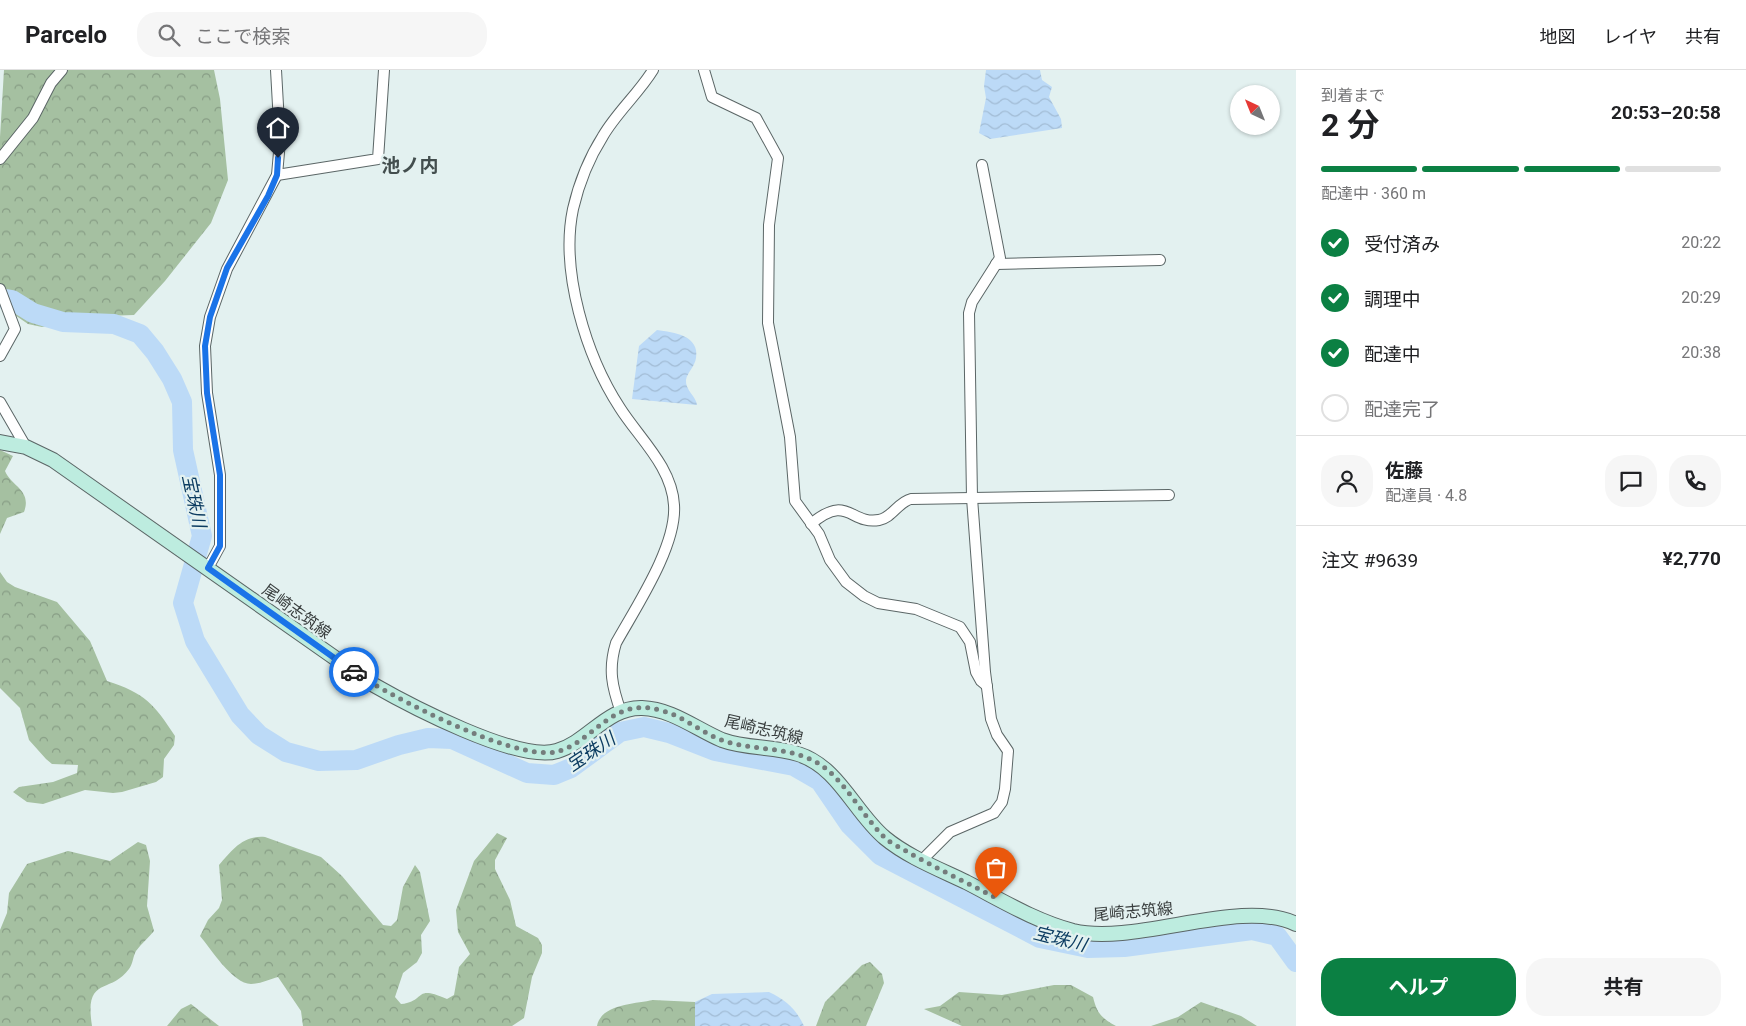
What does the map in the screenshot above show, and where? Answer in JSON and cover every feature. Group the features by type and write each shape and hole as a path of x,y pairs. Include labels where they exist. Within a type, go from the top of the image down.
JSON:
{"main road":[{"name":"尾崎志筑線","path":"0,442 26,447 61,465 206,566 321,650 372,684 411,706 506,745 531,752 556,752 578,741 602,722 621,712 640,708 663,711 724,741 797,754 817,762 834,777 862,814 886,838 922,860 1043,922 1075,931 1104,935 1252,917 1281,919 1296,924"}],"street":[{"path":"0,159 33,118 51,83 62,70"},
{"path":"206,566 220,546 220,475 207,393 205,346 210,317 227,268 277,175 280,141 276,70"},
{"path":"277,175 378,160 384,70"},
{"path":"621,712 611,677 613,654 616,643 667,545 673,524 674,505 672,490 663,469 620,407 591,347 582,322 572,273 571,226 577,195 591,157 612,123 653,70"},
{"path":"704,70 712,97 756,118 778,158 769,226 768,323 790,437 795,501 818,534 830,560 846,582 864,596 878,603 916,609 960,628 970,642 976,672 981,681 987,686"},
{"path":"922,860 946,834 990,815 1002,802 1005,789 1008,751 992,725 987,686 972,498 969,313 972,302 1000,258 982,165"},
{"path":"996,264 1160,260"},
{"path":"0,289 15,329 0,356"},
{"path":"0,402 26,447"},
{"path":"811,524 829,511 843,510 867,519 878,520 886,518 905,500 1170,495"}],"green space":[{"path":"4,70 214,70 220,99 228,180 211,223 165,281 134,315 104,316 42,327 28,324 12,313 0,291 0,137"},
{"path":"0,450 13,456 5,471 20,489 26,505 24,512 7,518 0,534"},
{"path":"0,572 7,582 15,587 57,602 90,641 107,681 140,695 161,716 175,736 174,745 164,759 163,777 156,782 122,792 85,790 43,804 27,802 13,792 19,787 53,782 77,773 78,765 52,764 46,759 29,740 20,708 0,688"},
{"path":"497,833 507,838 495,860 495,869 510,900 516,926 538,938 542,945 542,953 532,977 524,1018 512,1026 303,1026 301,1011 278,977 254,984 244,982 230,972 200,936 208,920 219,908 222,900 219,865 239,845 250,838 265,837 321,857 342,876 383,925 391,926 397,920 403,887 415,865 420,872 430,921 421,935 422,953 417,962 403,973 395,997 401,1004 414,1000 424,993 447,999 454,995 459,967 470,954 458,932 456,910 474,861"},
{"path":"138,842 146,845 150,861 147,906 154,931 136,951 130,967 122,977 95,992 91,1010 92,1026 0,1026 0,930 7,913 9,893 27,864 68,851 110,861"},
{"path":"870,962 882,974 884,983 866,1026 816,1026 825,1002 862,965"},
{"path":"1054,985 1071,985 1093,997 1100,1014 1116,1026 962,1026 924,1009 940,1006 959,992 1002,995"},
{"path":"653,1000 695,1002 695,1026 597,1026 605,1013 612,1009"},
{"path":"1201,1002 1241,1016 1257,1026 1151,1026 1178,1017"},
{"path":"191,1004 219,1026 167,1026 181,1009"}],"water":[{"path":"986,70 1040,70 1042,80 1052,87 1049,97 1061,119 1062,128 990,139 979,133 986,98 984,86"},
{"path":"657,330 684,336 694,345 696,358 687,377 686,384 697,405 632,399 639,346"},
{"path":"769,992 781,998 790,1006 804,1026 695,1026 695,1002 712,994"}],"waterway":[{"name":"宝珠川","path":"0,298 12,300 33,313 63,322 114,324 140,334 155,352 172,379 182,402 183,450 202,536 183,603 195,641 240,715 259,735 286,752 319,761 356,760 399,745 428,738 452,739 527,773 554,775 571,768 620,732 644,727 669,733 715,751 794,766 820,781 850,825 880,855 1040,938 1088,948 1124,947 1252,930 1277,936 1296,962"}],"way so far":[{"path":"354,672 411,706 506,745 531,752 556,752 578,741 602,722 621,712 640,708 663,711 724,741 797,754 817,762 834,777 862,814 886,838 922,860 996,898"}],"district":[{"name":"池ノ内","path":"410,165"}],"route":[{"path":"278,158 277,175 268,196 227,268 210,317 205,346 207,393 220,475 220,546 208,568 354,672"}]}
